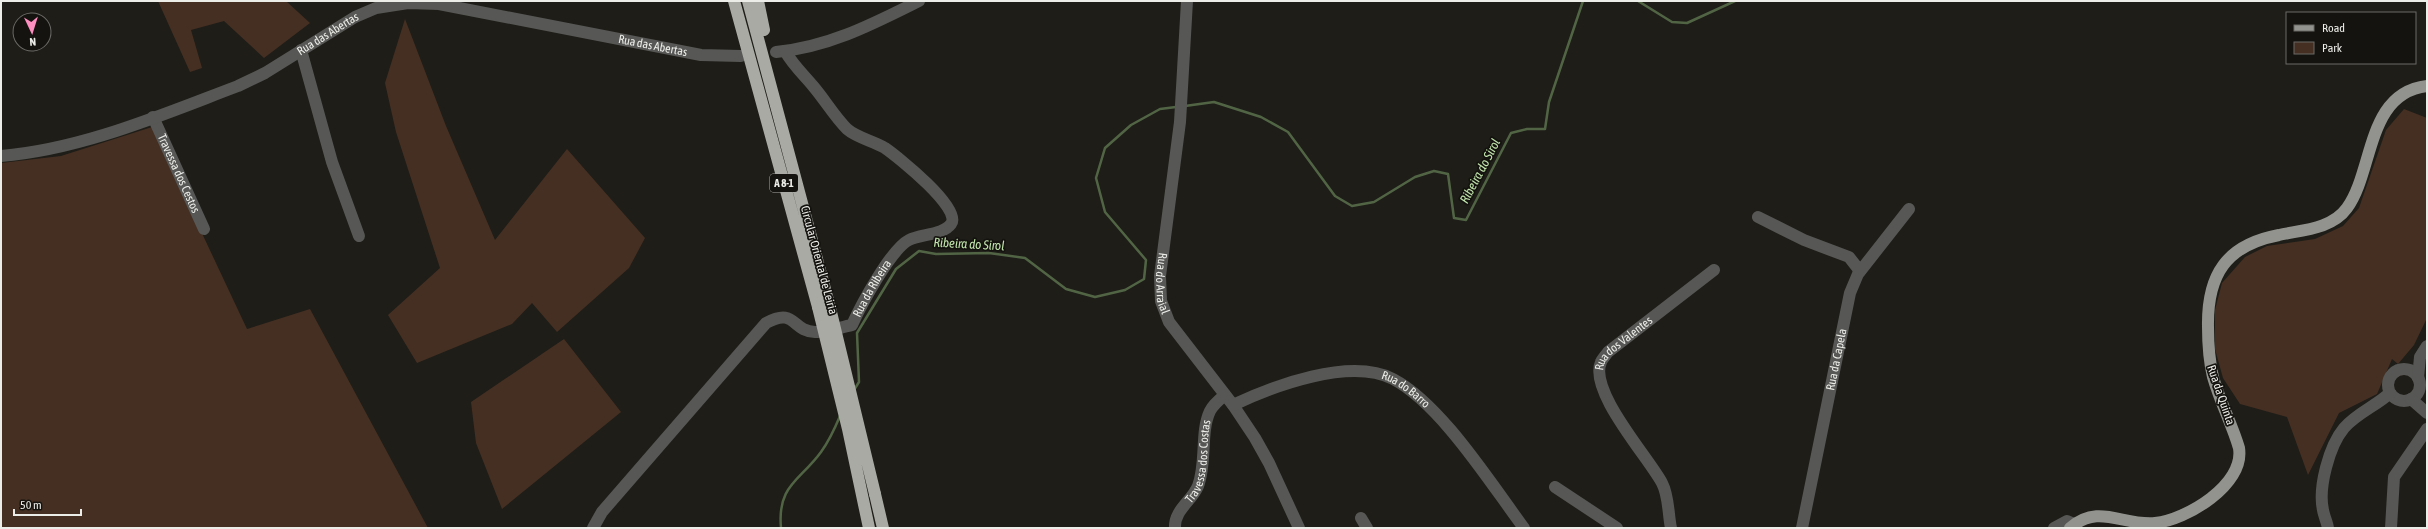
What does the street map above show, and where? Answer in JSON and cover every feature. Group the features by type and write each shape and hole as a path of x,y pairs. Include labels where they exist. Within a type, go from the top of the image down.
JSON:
{"highway":[{"name":"Circular Oriental de Leiria","path":"734,1 818,307 848,429 870,528"},
{"name":"Circular Oriental de Leiria","path":"748,1 768,69 855,402 882,528"},
{"path":"758,1 768,49 768,69"}],"main road":[{"name":"Rua da Quinta","path":"2072,526 2098,515 2139,525 2164,522 2193,509 2220,490 2232,477 2238,466 2240,453 2214,379 2208,351 2208,298 2220,271 2236,253 2257,240 2324,225 2344,213 2355,195 2371,141 2384,116 2403,95 2413,89 2427,86"}],"street":[{"name":"Rua do Arraial","path":"1187,1 1180,122 1160,276 1160,295 1166,317 1172,328 1233,405 1264,453 1299,528"},
{"name":"Rua da Ribeira","path":"593,528 602,512 766,322 778,316 787,317 795,324 814,333 852,325 864,301 899,247 909,240 945,230 952,224 954,218 940,197 902,161 884,148 849,130 781,52 834,40 881,21 912,2"},
{"name":"Rua das Abertas","path":"1,156 33,153 67,146 153,117 248,81 348,20 376,8 417,3 458,4 701,55 740,56"},
{"path":"301,50 332,162 359,236"},
{"name":"Travessa dos Cestos","path":"153,117 204,229"},
{"name":"Rua da Capela","path":"1802,528 1850,293 1860,271 1909,209"},
{"path":"1758,217 1804,240 1849,257 1860,271"},
{"name":"Rua dos Valentes","path":"1671,528 1662,483 1620,424 1602,384 1599,372 1601,362 1608,352 1714,270"},
{"path":"2420,357 2422,386 2412,399 2402,401 2390,393 2388,388 2390,378 2420,357 2427,346"},
{"path":"2402,369 2411,371 2422,386"},
{"name":"Rua do Barro","path":"1233,405 1270,388 1331,373 1376,374 1392,378 1411,391 1448,427 1524,528"},
{"path":"2328,528 2322,510 2322,492 2325,470 2332,452 2344,429 2362,412 2390,393"},
{"name":"Travessa dos Costas","path":"1175,528 1175,521 1180,510 1198,487 1204,462 1207,418 1211,409 1225,395"},
{"path":"2412,399 2427,413"},
{"path":"2391,528 2394,477 2427,429"},
{"path":"1555,487 1617,528"},
{"path":"2054,528 2068,521 2072,526"}],"green space":[{"path":"158,1 286,1 310,23 264,58 224,21 191,30 202,68 190,72"},
{"path":"405,19 446,126 495,240 567,149 645,238 629,268 557,332 532,303 512,324 417,363 388,315 440,268 396,132 385,83"},
{"path":"2404,109 2427,118 2427,318 2414,345 2398,364 2392,359 2377,394 2339,413 2308,475 2287,417 2240,404 2223,378 2215,349 2215,310 2222,283 2245,257 2267,246 2315,239 2343,226 2359,208 2386,130"},
{"path":"152,127 247,329 310,309 428,528 1,528 1,163 61,156"},
{"path":"564,339 621,412 502,509 476,443 471,402"}],"waterway":[{"name":"Ribeira do Sirol","path":"1185,106 1214,102 1261,117 1288,132 1335,196 1352,206 1374,202 1415,177 1434,171 1448,174 1454,218 1466,220 1511,133 1527,129 1545,129 1549,102 1583,1"},
{"name":"Ribeira do Sirol","path":"1638,1 1672,22 1687,23 1735,1"},
{"name":"Ribeira do Sirol","path":"854,390 859,382 857,333 896,269 919,251 936,254 989,253 1025,258 1066,289 1095,297 1125,290 1144,279 1146,260 1105,212 1096,178 1105,148 1131,125 1160,109 1176,107"},
{"name":"Ribeira do Sirol","path":"781,528 781,514 786,493 821,452 832,434 840,416"}]}
